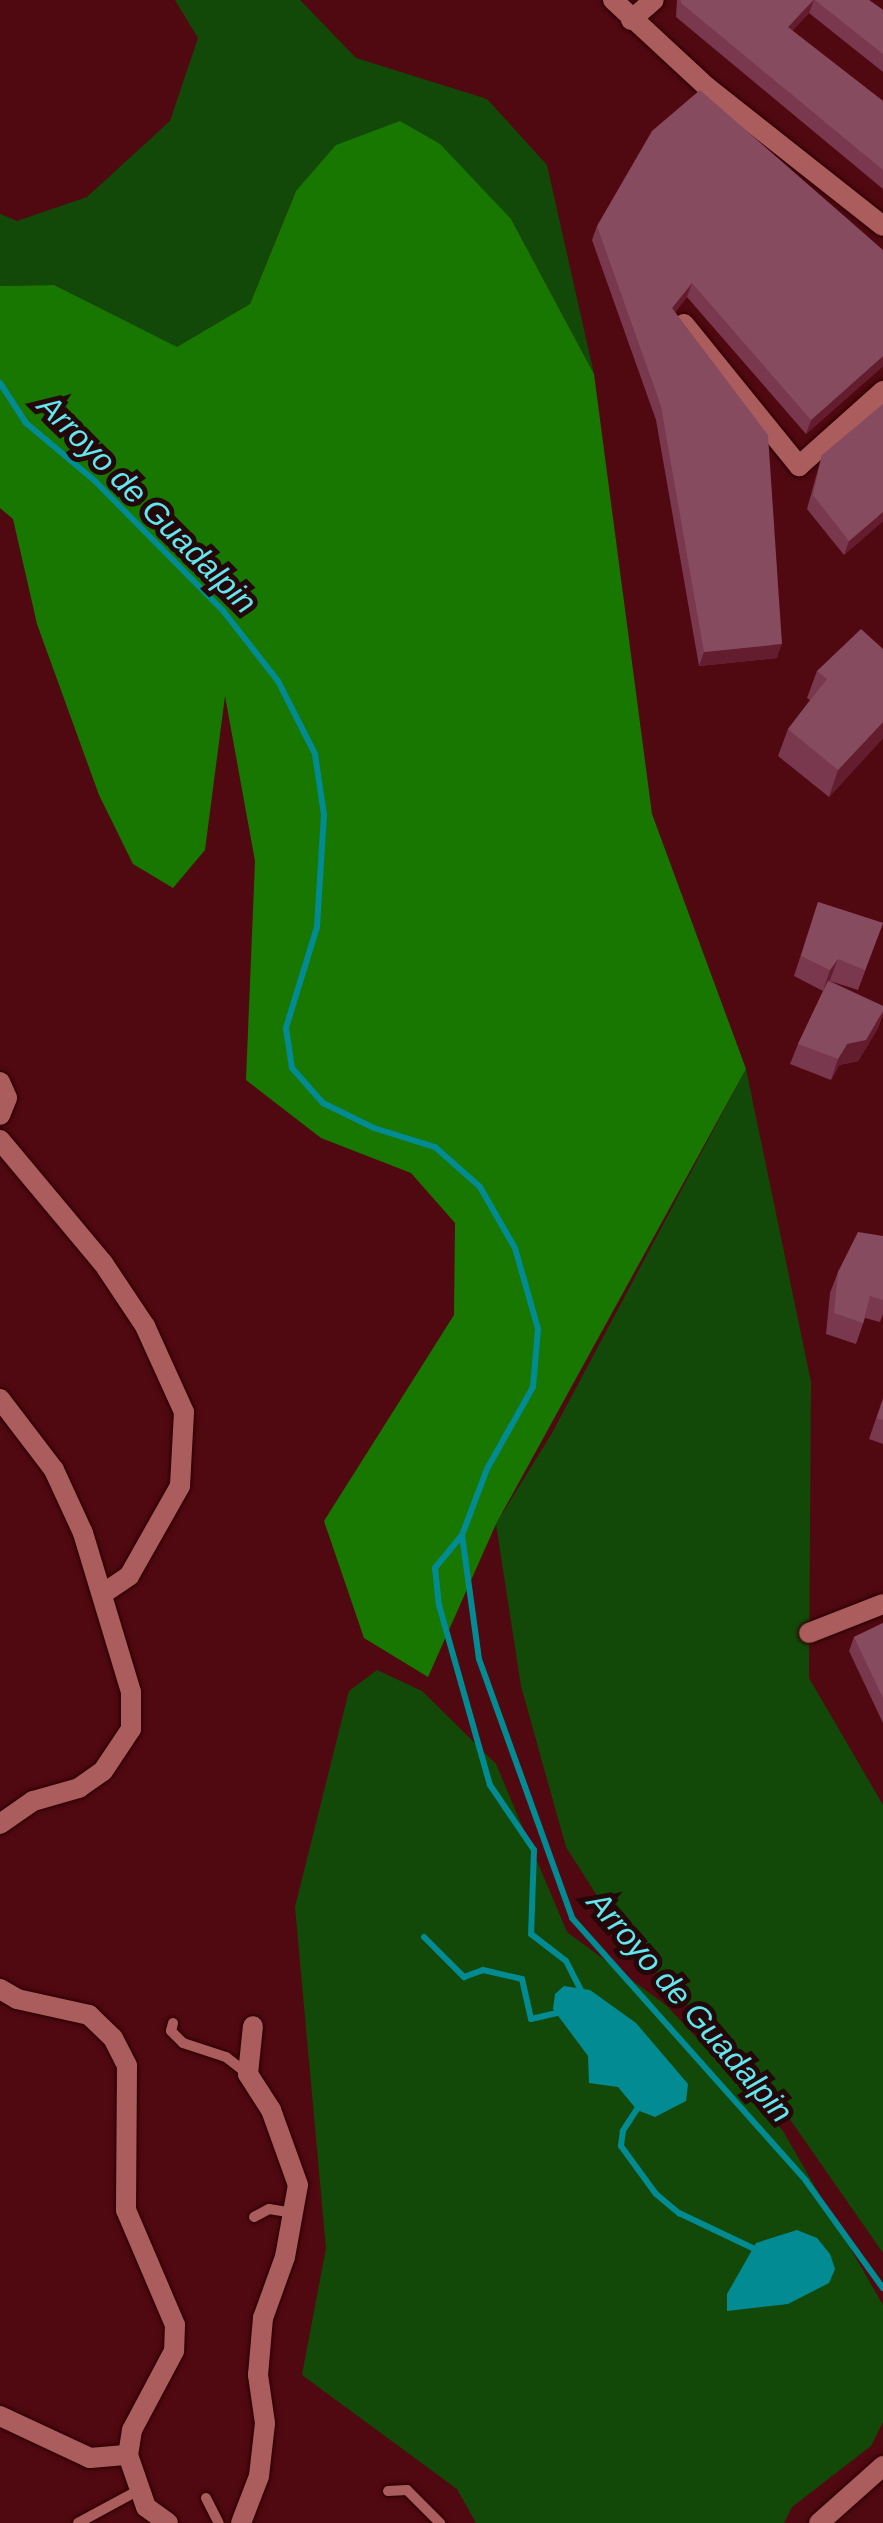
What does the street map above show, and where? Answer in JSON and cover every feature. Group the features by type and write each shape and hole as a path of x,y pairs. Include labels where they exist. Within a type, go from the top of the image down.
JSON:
{"street":[{"path":"612,0 883,226"},
{"path":"632,20 654,0"},
{"path":"684,324 799,466 883,391"},
{"path":"0,1082 7,1098 0,1116"},
{"path":"0,1140 103,1262 145,1326 184,1412 180,1486 129,1576 105,1592"},
{"path":"0,1399 54,1470 105,1592 131,1692 131,1729 104,1771 0,1824"},
{"path":"809,1633 883,1604"},
{"path":"0,1989 90,2015 113,2038 127,2066 126,2210 175,2325 174,2351 132,2430 128,2455 137,2491 168,2523"},
{"path":"241,2523 258,2476 265,2423 258,2375 263,2318 297,2213 292,2158 249,2083 253,2026"},
{"path":"0,2416 90,2458 128,2455"},
{"path":"819,2523 883,2466"}],"lane":[{"path":"173,2023 172,2031 183,2043 226,2056 249,2083"},
{"path":"254,2217 277,2208 297,2213"},
{"path":"388,2491 407,2490 440,2523"},
{"path":"81,2523 137,2491"},
{"path":"206,2498 219,2523"}],"green space":[{"path":"175,0 300,0 356,58 487,99 547,165 594,374 511,219 296,191 250,304 177,348 54,285 0,286 0,214 17,221 87,197 170,121 198,38"},
{"path":"400,121 440,144 511,219 594,374 652,814 746,1069 496,1524 428,1677 364,1638 324,1521 454,1315 455,1223 411,1173 321,1138 246,1080 255,861 225,696 205,850 173,888 133,864 99,795 37,624 13,519 0,508 0,286 54,285 177,347 250,304 296,191 336,145"},
{"path":"746,1069 811,1382 809,1678 883,1805 883,2253 771,2092 624,1938 566,1847 521,1686 496,1524 552,1433"},
{"path":"377,1670 422,1691 496,1764 567,1932 667,2006 783,2131 883,2305 883,2422 871,2446 792,2507 784,2523 476,2523 457,2489 302,2375 326,2248 295,1907 349,1691"}],"water":[{"path":"564,1986 590,1990 636,2023 688,2084 686,2101 655,2117 637,2110 618,2087 589,2083 588,2056 553,2009 555,1994"},
{"path":"797,2230 817,2238 830,2254 835,2269 829,2283 788,2304 727,2311 727,2294 756,2243"}],"building":[{"path":"813,0 788,27 883,101 883,170 681,3"},
{"path":"815,0 869,0 883,10 883,54"},
{"path":"700,90 883,250 883,356 811,420 692,283 672,308 768,435 782,644 704,652 661,406 597,226 652,131"},
{"path":"883,404 883,512 849,541 813,495 822,455"},
{"path":"861,629 883,649 883,722 838,770 788,729 827,679 817,671"},
{"path":"818,902 883,923 865,970 838,959 830,970 801,956"},
{"path":"828,981 883,1006 866,1040 847,1044 838,1059 798,1044"},
{"path":"858,1232 883,1236 883,1300 870,1296 863,1323 834,1313 838,1272"},
{"path":"883,1623 883,1698 854,1637"}],"waterway":[{"name":"Arroyo de Guadalpin","path":"0,383 26,423 94,480 224,612 278,681 315,754 324,815 317,927 286,1028 292,1068 323,1103 374,1128 435,1147 480,1187 515,1248 538,1329 533,1387 487,1469 462,1535 479,1659 572,1918 806,2181 883,2288"},
{"path":"462,1535 435,1568 439,1605 490,1785 534,1850 531,1934 566,1961 582,1992"},
{"path":"424,1937 464,1977 483,1970 522,1979 531,2019 561,2012"},
{"path":"639,2106 623,2131 621,2146 656,2194 679,2213 759,2251"}]}
